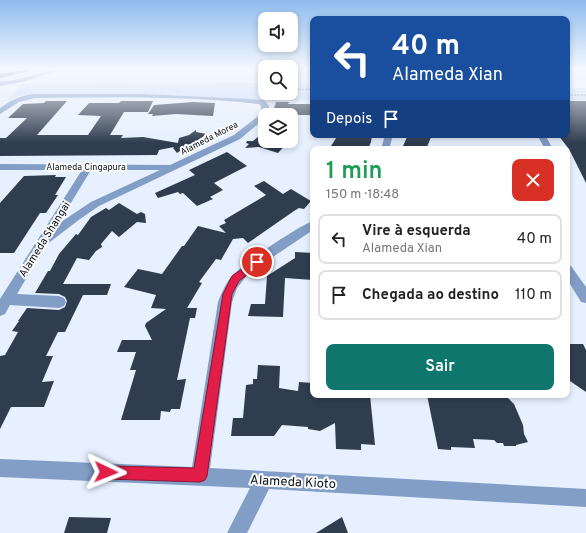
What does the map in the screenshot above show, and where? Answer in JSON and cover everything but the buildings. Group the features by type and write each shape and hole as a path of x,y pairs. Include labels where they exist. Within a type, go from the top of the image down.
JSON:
{"street":[{"name":"Alameda Morea","path":"0,112 14,100 35,96 123,95 251,101 261,102 264,105 265,110 260,118 243,132 95,204 76,216 42,242"},
{"name":"Alameda Cingapura","path":"0,167 171,168"},
{"name":"Alameda Shangai","path":"3,305 88,167"},
{"path":"200,476 225,302 230,287 245,270 310,227"},
{"path":"570,272 581,284 586,298"},
{"path":"3,305 59,302"},
{"name":"Alameda Kioto","path":"0,468 264,479 586,498"},
{"path":"237,533 264,479"}],"path":[{"path":"570,95 586,95"}],"shaded area":[{"path":"13,94 258,94 258,100 298,100 298,94 310,94 310,100 264,102 227,98 142,94 23,95 6,101"},
{"path":"570,94 586,94 586,100 570,100"}],"route":[{"path":"106,472 200,476 227,294 236,279 245,270 257,262"}]}
